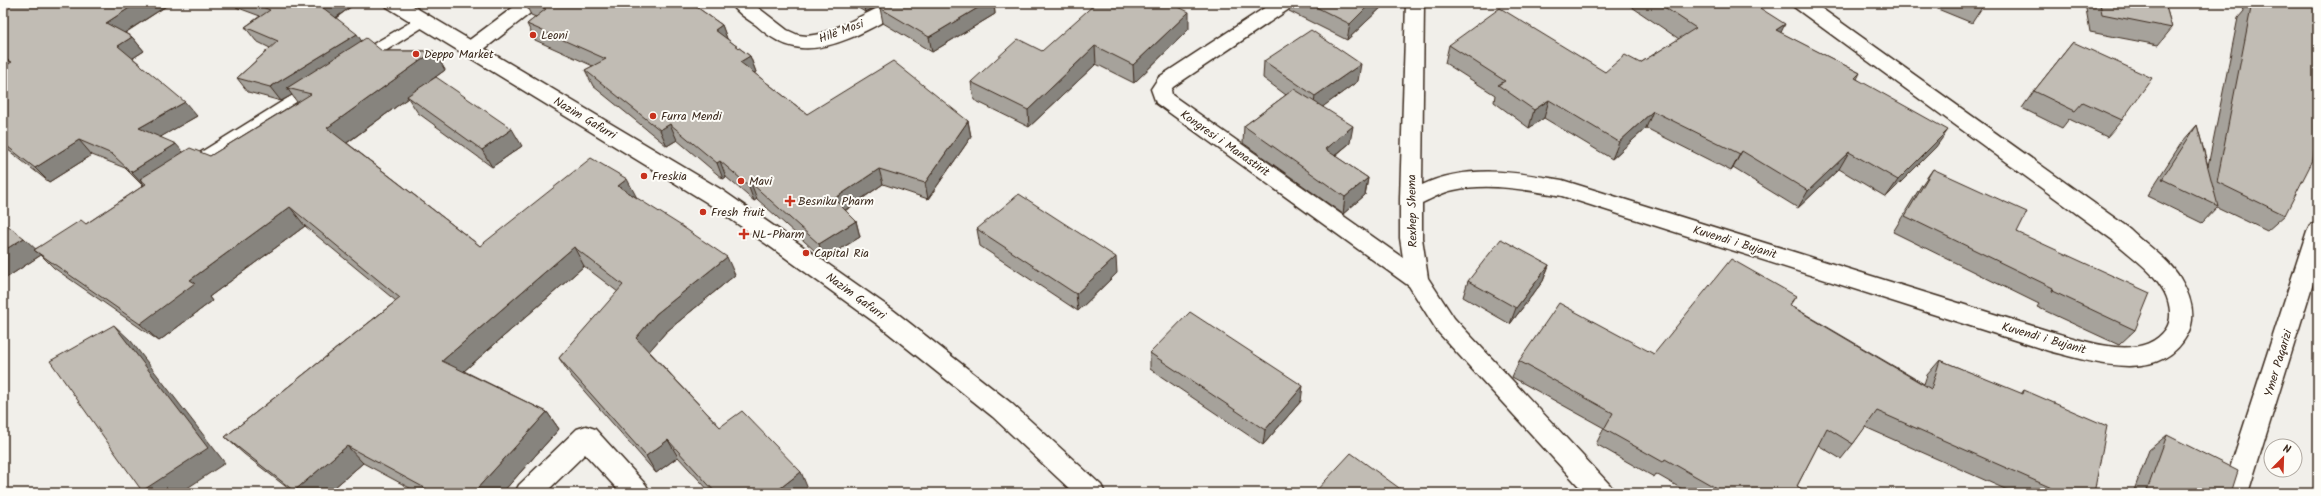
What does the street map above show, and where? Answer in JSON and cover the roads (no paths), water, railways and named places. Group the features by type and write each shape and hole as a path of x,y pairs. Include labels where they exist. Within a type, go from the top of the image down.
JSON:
{"street":[{"name":"Nazim Gafurri","path":"394,3 714,196 780,242 885,317 1002,410 1092,493"},
{"path":"471,49 531,3"},
{"name":"Hilë Mosi","path":"740,3 782,34 797,41 818,40 842,33 902,3"},
{"name":"Kongresi i Manastirit","path":"1285,3 1166,82 1161,89 1163,98 1417,280"},
{"name":"Rexhep Shema","path":"1415,3 1411,238 1417,280 1446,325 1601,493"},
{"name":"Kuvendi i Bujanit","path":"1411,200 1440,186 1470,179 1516,180 1562,188 2049,341 2098,354 2137,356 2164,347 2179,330 2182,306 2171,283 2150,261 2122,235 1801,3"},
{"name":"Ymer Paqarizi","path":"2235,493 2274,375 2318,231"},
{"path":"528,493 586,437 637,493"}],"lane":[{"path":"174,177 423,20"}],"place":[{"name":"Leoni","path":"533,35"},
{"name":"Deppo Market","path":"416,54"},
{"name":"Furra Mendi","path":"653,116"},
{"name":"Freskia","path":"644,176"},
{"name":"Mavi","path":"741,181"},
{"name":"Besniku Pharm","path":"790,201"},
{"name":"Fresh fruit","path":"703,212"},
{"name":"NL-Pharm","path":"744,234"},
{"name":"Capital Ria","path":"806,253"}]}
